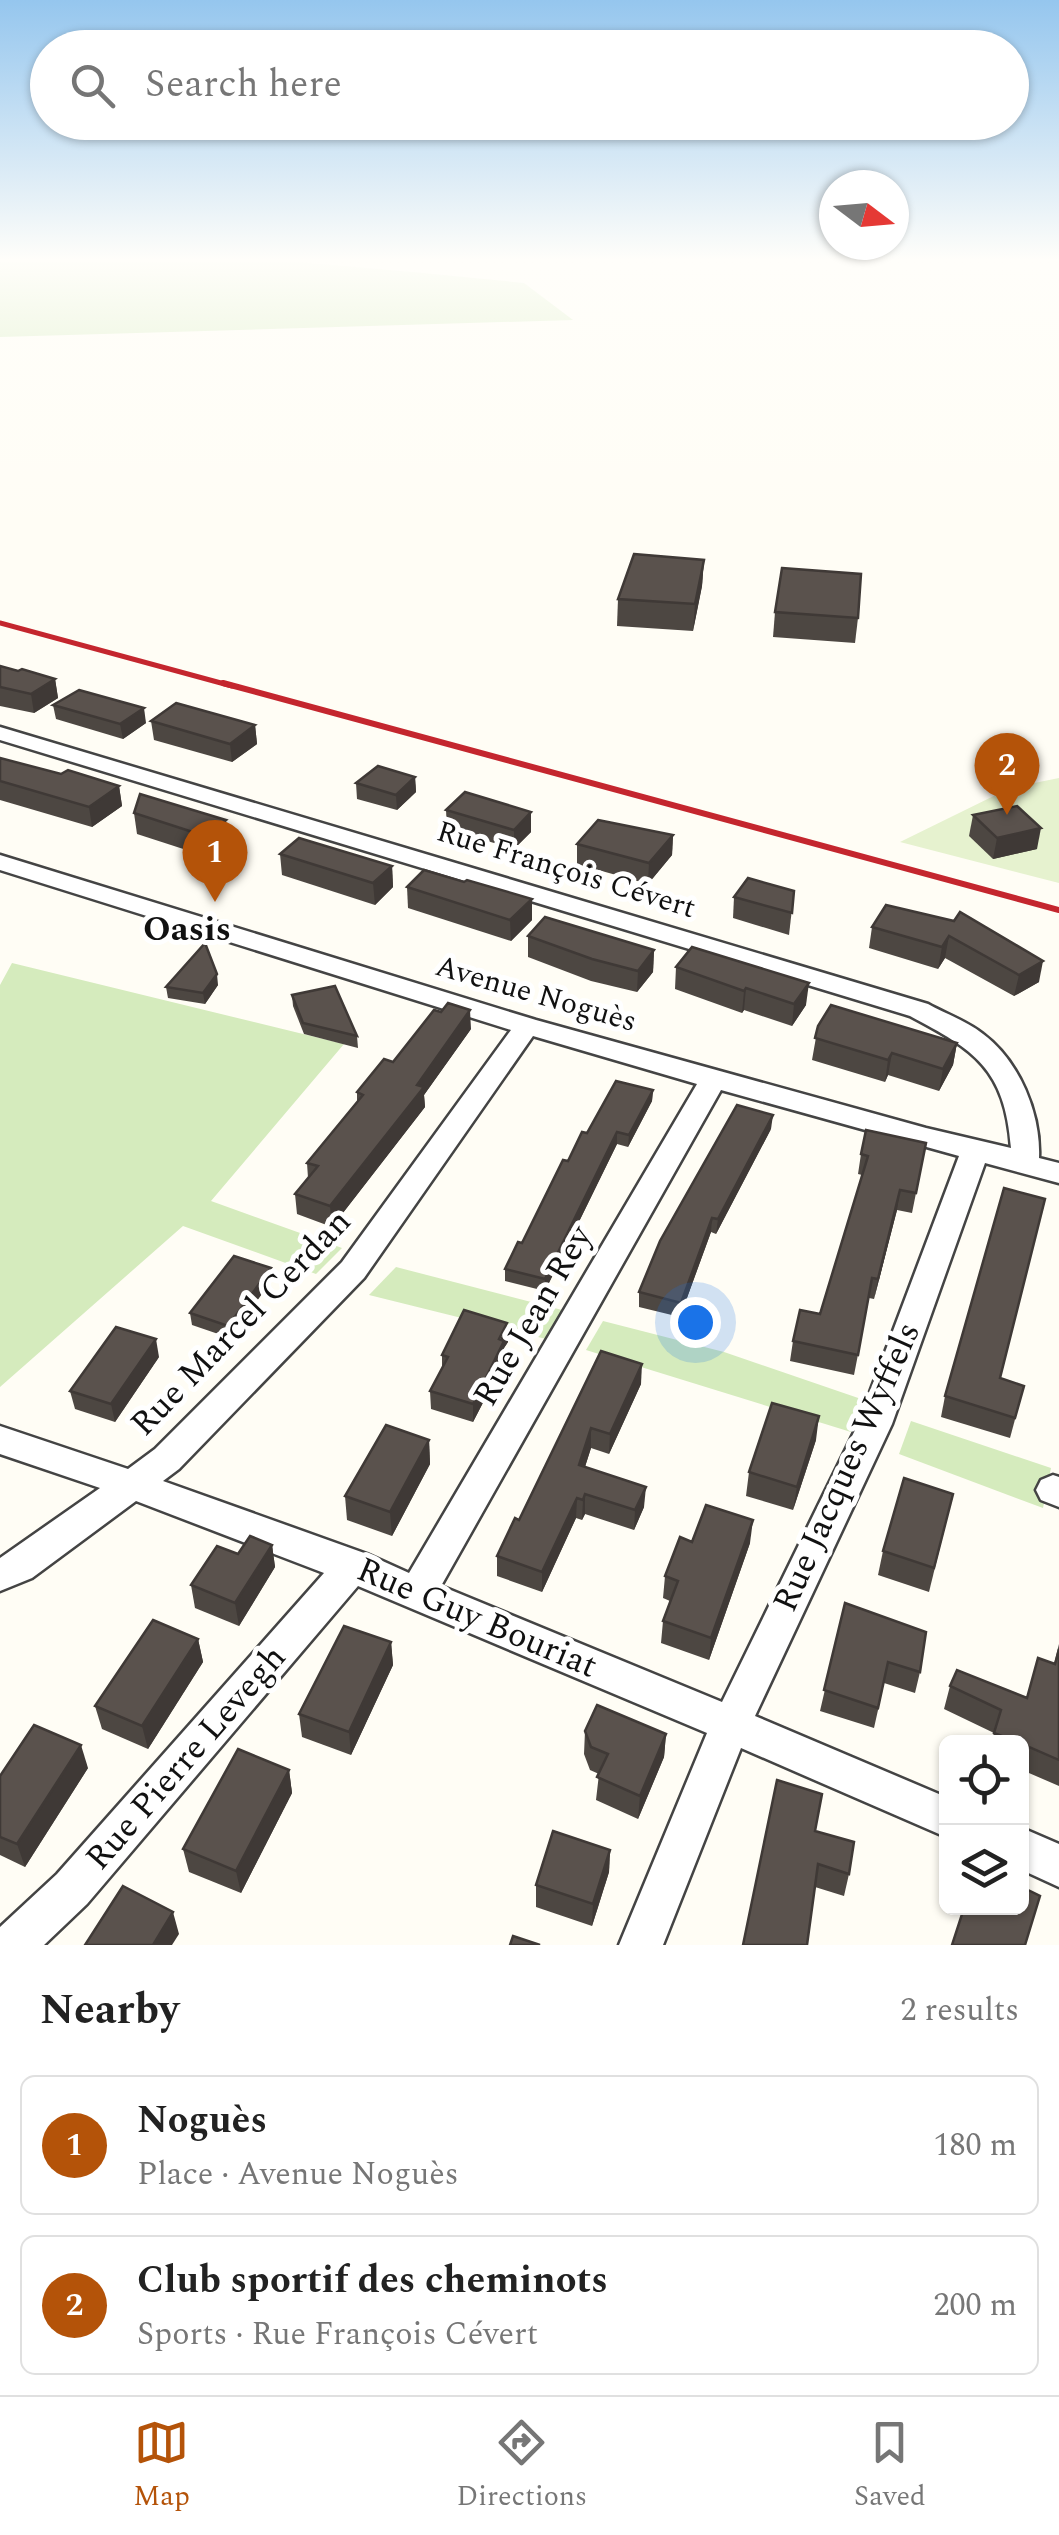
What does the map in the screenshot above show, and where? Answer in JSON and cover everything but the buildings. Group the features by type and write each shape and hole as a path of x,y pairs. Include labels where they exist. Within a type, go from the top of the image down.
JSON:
{"street":[{"name":"Rue François Cévert","path":"0,733 919,1010 976,1042 1014,1092 1026,1148 1024,1164"},
{"name":"Avenue Noguès","path":"0,862 192,926 526,1027 1059,1174"},
{"name":"Rue Marcel Cerdan","path":"0,1575 19,1567 167,1459 353,1270 526,1027"},
{"name":"Rue Jean Rey","path":"418,1592 714,1078"},
{"name":"Rue Jacques Wyffels","path":"641,1945 731,1724 875,1424 975,1150"},
{"name":"Rue Guy Bouriat","path":"0,1440 136,1484 354,1566 939,1814"},
{"name":"Rue Pierre Levegh","path":"13,1945 72,1889 354,1566"},
{"path":"1029,1853 1059,1866"}],"green space":[{"path":"1059,778 1059,883 900,842 1010,788"},
{"path":"12,963 344,1044 211,1201 342,1248 316,1274 183,1226 0,1387 0,985"},
{"path":"396,1267 562,1310 546,1339 369,1295"},
{"path":"603,1321 724,1352 867,1401 851,1432 586,1350"},
{"path":"911,1421 1051,1468 1043,1508 899,1454"}],"railway":[{"path":"0,623 232,686"},
{"path":"223,683 1059,910"}],"place":[{"name":"Club sportif des cheminots","path":"1007,815"},
{"name":"Noguès","path":"215,902"}],"district":[{"name":"Oasis","path":"187,929"}]}
